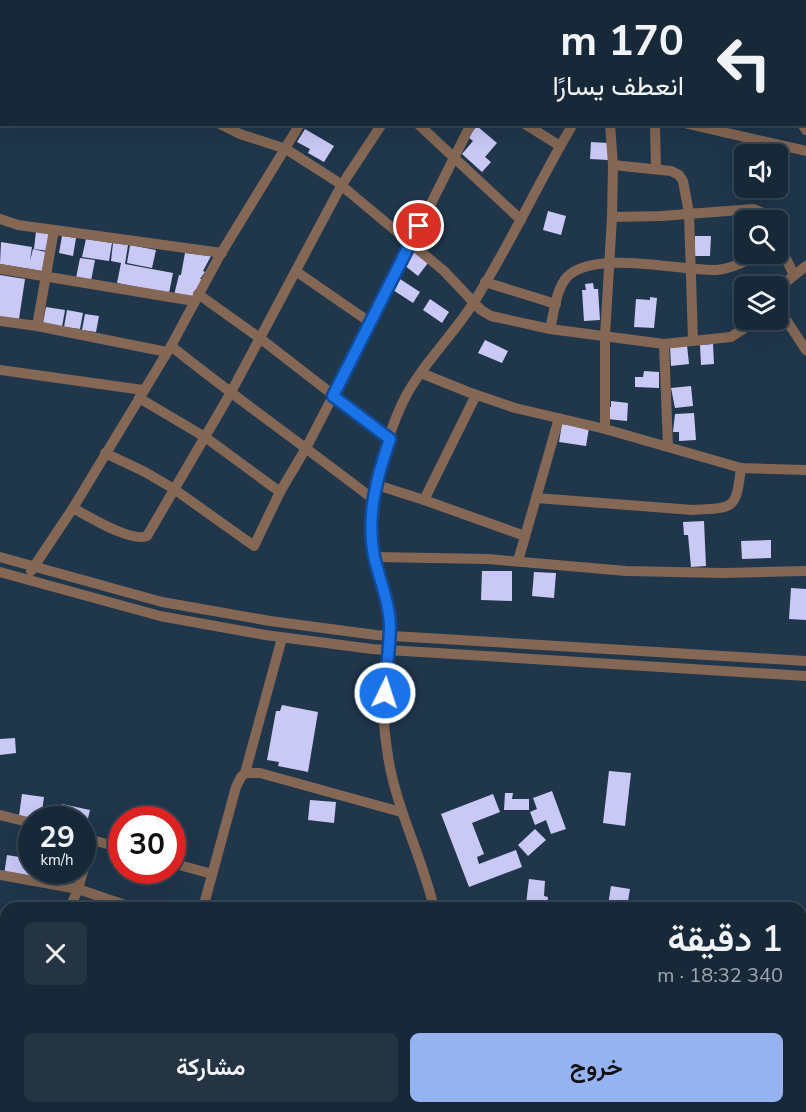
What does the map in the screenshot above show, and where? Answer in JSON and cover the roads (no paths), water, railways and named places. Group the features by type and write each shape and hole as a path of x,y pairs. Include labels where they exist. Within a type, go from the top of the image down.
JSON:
{"street":[{"path":"224,126 240,134 286,149 341,186 444,272 474,303 491,316 550,329 627,341 664,344 732,337 742,330"},
{"path":"26,579 73,508 169,349 222,252 299,126"},
{"path":"73,508 138,538 150,532 261,339 341,186 381,126"},
{"path":"420,126 521,220"},
{"path":"105,453 146,472 174,489 254,546 280,492 306,448 371,323 470,126"},
{"path":"528,126 560,146"},
{"path":"433,902 401,812 388,758 383,714 389,635 387,604 370,533 373,500 390,439 407,394 474,303 572,126"},
{"path":"605,429 605,336 613,165 610,126"},
{"path":"655,126 656,169"},
{"path":"705,127 806,151"},
{"path":"613,165 671,171 683,181 689,213 693,341"},
{"path":"612,217 652,217 734,210"},
{"path":"738,210 756,210"},
{"path":"0,219 18,225 222,252"},
{"path":"37,326 54,230"},
{"path":"550,329 563,283 568,276 586,266 608,263 717,270 738,264"},
{"path":"788,263 794,275"},
{"path":"788,280 806,266"},
{"path":"0,269 196,298 261,339 390,439"},
{"path":"297,272 371,323"},
{"path":"485,282 556,304"},
{"path":"0,321 169,349 306,448 373,500"},
{"path":"788,323 806,350"},
{"path":"664,344 668,447"},
{"path":"0,370 141,394 280,492"},
{"path":"421,373 515,408 605,429 741,468 806,470"},
{"path":"424,500 476,395"},
{"path":"518,561 559,418"},
{"path":"536,498 693,510 719,509 735,501 741,468"},
{"path":"377,485 525,536"},
{"path":"0,556 162,602 270,621 389,635 806,661"},
{"path":"374,557 488,559 626,571 723,573 806,571"},
{"path":"0,572 160,616 282,638 388,650 806,676"},
{"path":"246,774 282,638"},
{"path":"205,902 236,788 241,777 246,774 260,773 401,812"},
{"path":"0,815 18,820"},
{"path":"186,866 212,874"},
{"path":"0,875 78,889 115,902"},
{"path":"73,902 79,884"}]}
